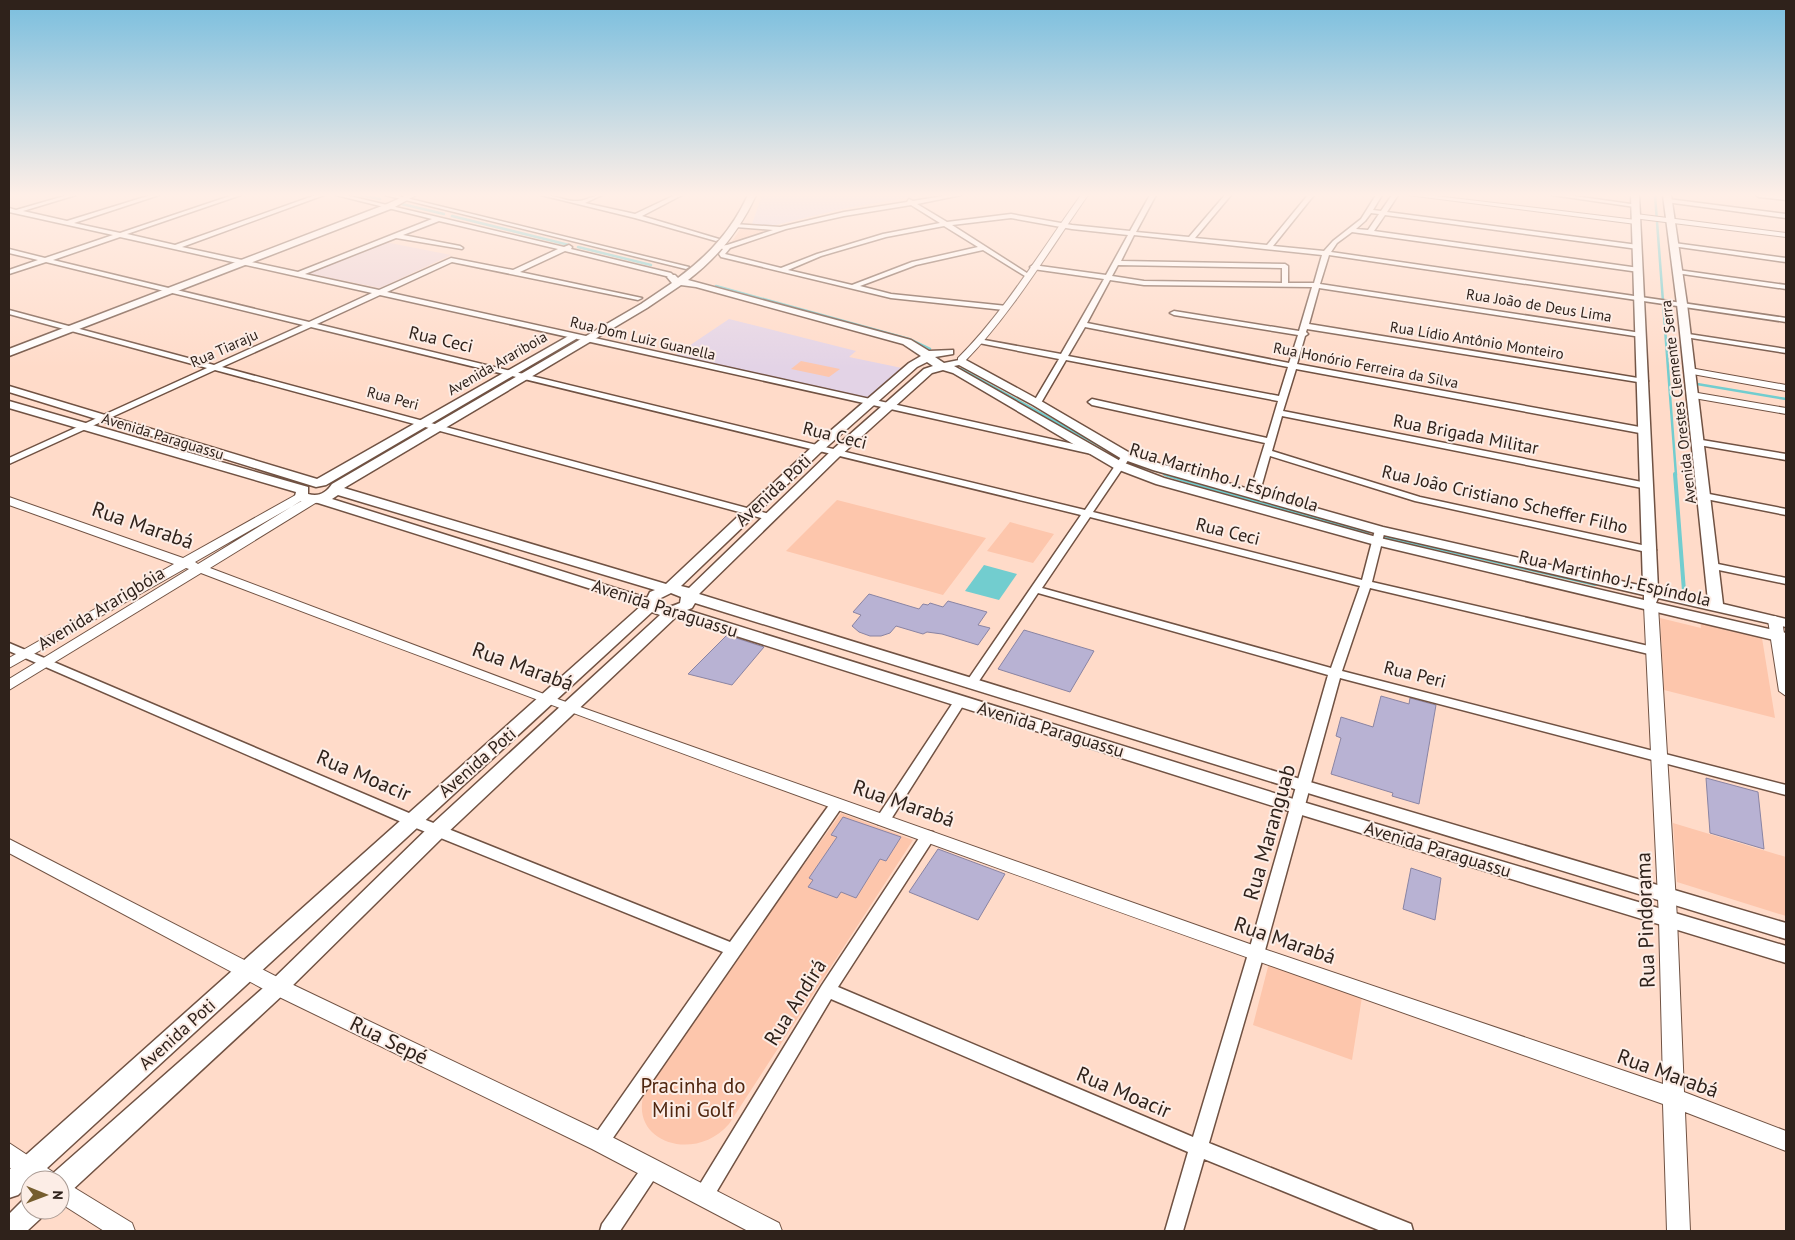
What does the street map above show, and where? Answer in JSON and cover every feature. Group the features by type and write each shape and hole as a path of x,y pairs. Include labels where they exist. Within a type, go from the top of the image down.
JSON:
{"main road":[{"path":"9,344 249,253"},
{"path":"9,353 267,253"},
{"name":"Avenida Arariboia","path":"309,496 319,483 612,313 637,303 677,279 690,269 701,255 705,253"},
{"name":"Avenida Orestes Clemente Serra","path":"1638,253 1640,335 1644,381 1651,550 1651,599"},
{"name":"Avenida Orestes Clemente Serra","path":"1675,253 1690,371 1696,442 1713,566 1716,607"},
{"path":"690,269 697,275 709,280 919,337"},
{"name":"Rua Martinho J. Espíndola","path":"677,279 907,342 929,356 932,362 945,365 1096,452 1254,495 1378,535"},
{"name":"Avenida Arariboia","path":"309,496 330,495 337,488 626,316 637,303"},
{"path":"612,313 626,316"},
{"name":"Rua Martinho J. Espíndola","path":"930,344 956,356 1037,403 1122,460 1169,484 1651,599 1781,637"},
{"path":"556,346 571,350"},
{"name":"Avenida Poti","path":"41,1170 248,969 652,604 656,595 670,589 817,449 913,365 934,353 956,356"},
{"name":"Avenida Poti","path":"70,1175 278,987 438,830 569,707 673,611 687,605 689,596 835,454 928,371 945,365 956,356"},
{"name":"Avenida Paraguassu","path":"9,389 319,483 332,483 337,488 670,589 682,590 689,596 971,684 1786,931"},
{"path":"477,392 492,396"},
{"name":"Avenida Paraguassu","path":"9,404 652,604 659,610 673,611 1298,807 1786,955"},
{"name":"Rua Martinho J. Espíndola","path":"1651,599 1716,607 1780,622"},
{"path":"9,1231 21,1220"}],"street":[{"name":"Rua Ceci","path":"17,253 835,454 1086,513 1366,584 1653,651"},
{"path":"9,272 67,253"},
{"name":"Rua Dom Luiz Guanella","path":"200,253 1096,452"},
{"path":"299,274 353,253"},
{"path":"515,272 556,253"},
{"path":"586,253 670,274 677,279"},
{"path":"625,253 690,269"},
{"path":"722,253 723,256 910,300 1004,308"},
{"path":"781,270 829,253"},
{"path":"852,287 914,263 961,253"},
{"path":"991,253 1027,275"},
{"path":"956,356 977,343 1043,253"},
{"path":"1037,403 1121,253"},
{"path":"1254,495 1305,330 1315,284 1326,253 1786,320"},
{"path":"1517,253 1638,270"},
{"path":"1733,253 1786,260"},
{"name":"Rua Tiaraju","path":"9,460 451,260 515,272"},
{"path":"1116,263 1285,266 1285,284"},
{"name":"Rua João de Deus Lima","path":"1033,267 1107,279 1159,284 1315,284 1640,335"},
{"path":"515,272 637,303"},
{"path":"1678,272 1786,287"},
{"name":"Rua Peri","path":"9,312 216,366 769,517"},
{"name":"Rua Lídio Antônio Monteiro","path":"1174,313 1305,330 1644,381"},
{"name":"Rua Honório Ferreira da Silva","path":"1083,324 1294,366 1645,430"},
{"path":"1685,335 1786,351"},
{"path":"977,343 1063,355 1283,399"},
{"path":"1690,371 1786,388"},
{"path":"1692,395 1786,411"},
{"path":"1092,402 1270,441"},
{"name":"Rua Brigada Militar","path":"1279,413 1647,486"},
{"path":"1696,442 1786,457"},
{"name":"Rua João Cristiano Scheffer Filho","path":"1267,452 1418,499 1651,550"},
{"path":"971,684 1122,460"},
{"name":"Avenida Ararigbóia","path":"9,664 183,562 309,496"},
{"name":"Avenida Ararigbóia","path":"9,685 201,569 309,496"},
{"path":"1704,496 1786,512"},
{"name":"Rua Marabá","path":"9,501 183,562 547,700 1256,954 1674,1098 1786,1141"},
{"name":"Rua Maranguab","path":"1174,1231 1256,954 1335,673 1366,584 1378,535"},
{"path":"1713,566 1786,582"},
{"name":"Rua Peri","path":"1035,589 1335,673 1786,790"},
{"name":"Rua Pindorama","path":"1651,599 1667,894 1678,1231"},
{"path":"1780,622 1786,688"},
{"name":"Rua Moacir","path":"9,647 411,820 733,950"},
{"path":"883,820 960,701"},
{"path":"600,1142 837,804"},
{"name":"Rua Andirá","path":"704,1195 828,990 928,836"},
{"name":"Rua Sepé","path":"9,845 248,969 278,987 600,1142 771,1231"},
{"name":"Rua Moacir","path":"828,990 1199,1148 1404,1231"},
{"path":"9,1154 31,1170"},
{"path":"610,1231 651,1170"},
{"path":"70,1196 124,1231"}],"shaded area":[{"path":"358,253 440,253 451,255 380,288 307,273"},
{"path":"729,319 856,351 849,357 902,368 868,399 674,356"}],"green space":[{"path":"801,361 840,369 829,377 791,369"},
{"path":"837,500 986,538 943,595 786,551"},
{"path":"1010,522 1054,534 1033,563 987,551"},
{"path":"1660,618 1701,628 1700,620 1724,626 1725,630 1762,638 1775,718 1664,690"},
{"name":"Pracinha do Mini Golf","path":"841,813 913,840 729,1124 714,1137 696,1143 679,1144 663,1140 651,1131 643,1117 642,1100 650,1080"},
{"path":"1673,823 1786,857 1786,916 1677,882"},
{"path":"1269,963 1362,997 1352,1060 1253,1025"}],"water":[{"path":"984,565 1017,574 999,600 965,591"}],"building":[{"path":"869,594 919,609 923,604 928,605 930,603 943,607 948,601 987,612 978,625 990,628 978,645 942,634 927,632 923,634 896,626 890,633 881,636 870,636 859,632 852,626 861,615 853,612"},
{"path":"1024,630 1094,651 1070,692 998,669"},
{"path":"727,635 764,647 732,685 688,674"},
{"path":"1381,696 1409,704 1410,698 1436,705 1419,804 1392,796 1393,793 1331,774 1341,738 1336,736 1341,717 1373,727"},
{"path":"1706,778 1758,792 1764,849 1710,833"},
{"path":"843,817 901,837 886,861 880,859 856,898 841,892 837,898 808,887 813,880 809,878 837,837 831,835"},
{"path":"938,849 1005,874 978,920 909,892"},
{"path":"1411,868 1441,878 1435,920 1403,909"}],"waterway":[{"path":"602,253 651,265"},
{"path":"1659,253 1676,475"},
{"path":"716,286 909,339 930,349"},
{"path":"961,369 1116,455"},
{"path":"1697,384 1786,399"},
{"path":"1128,462 1169,475"},
{"path":"1165,474 1252,501 1368,532"},
{"path":"1675,474 1684,591"},
{"path":"1385,536 1595,584"}]}
